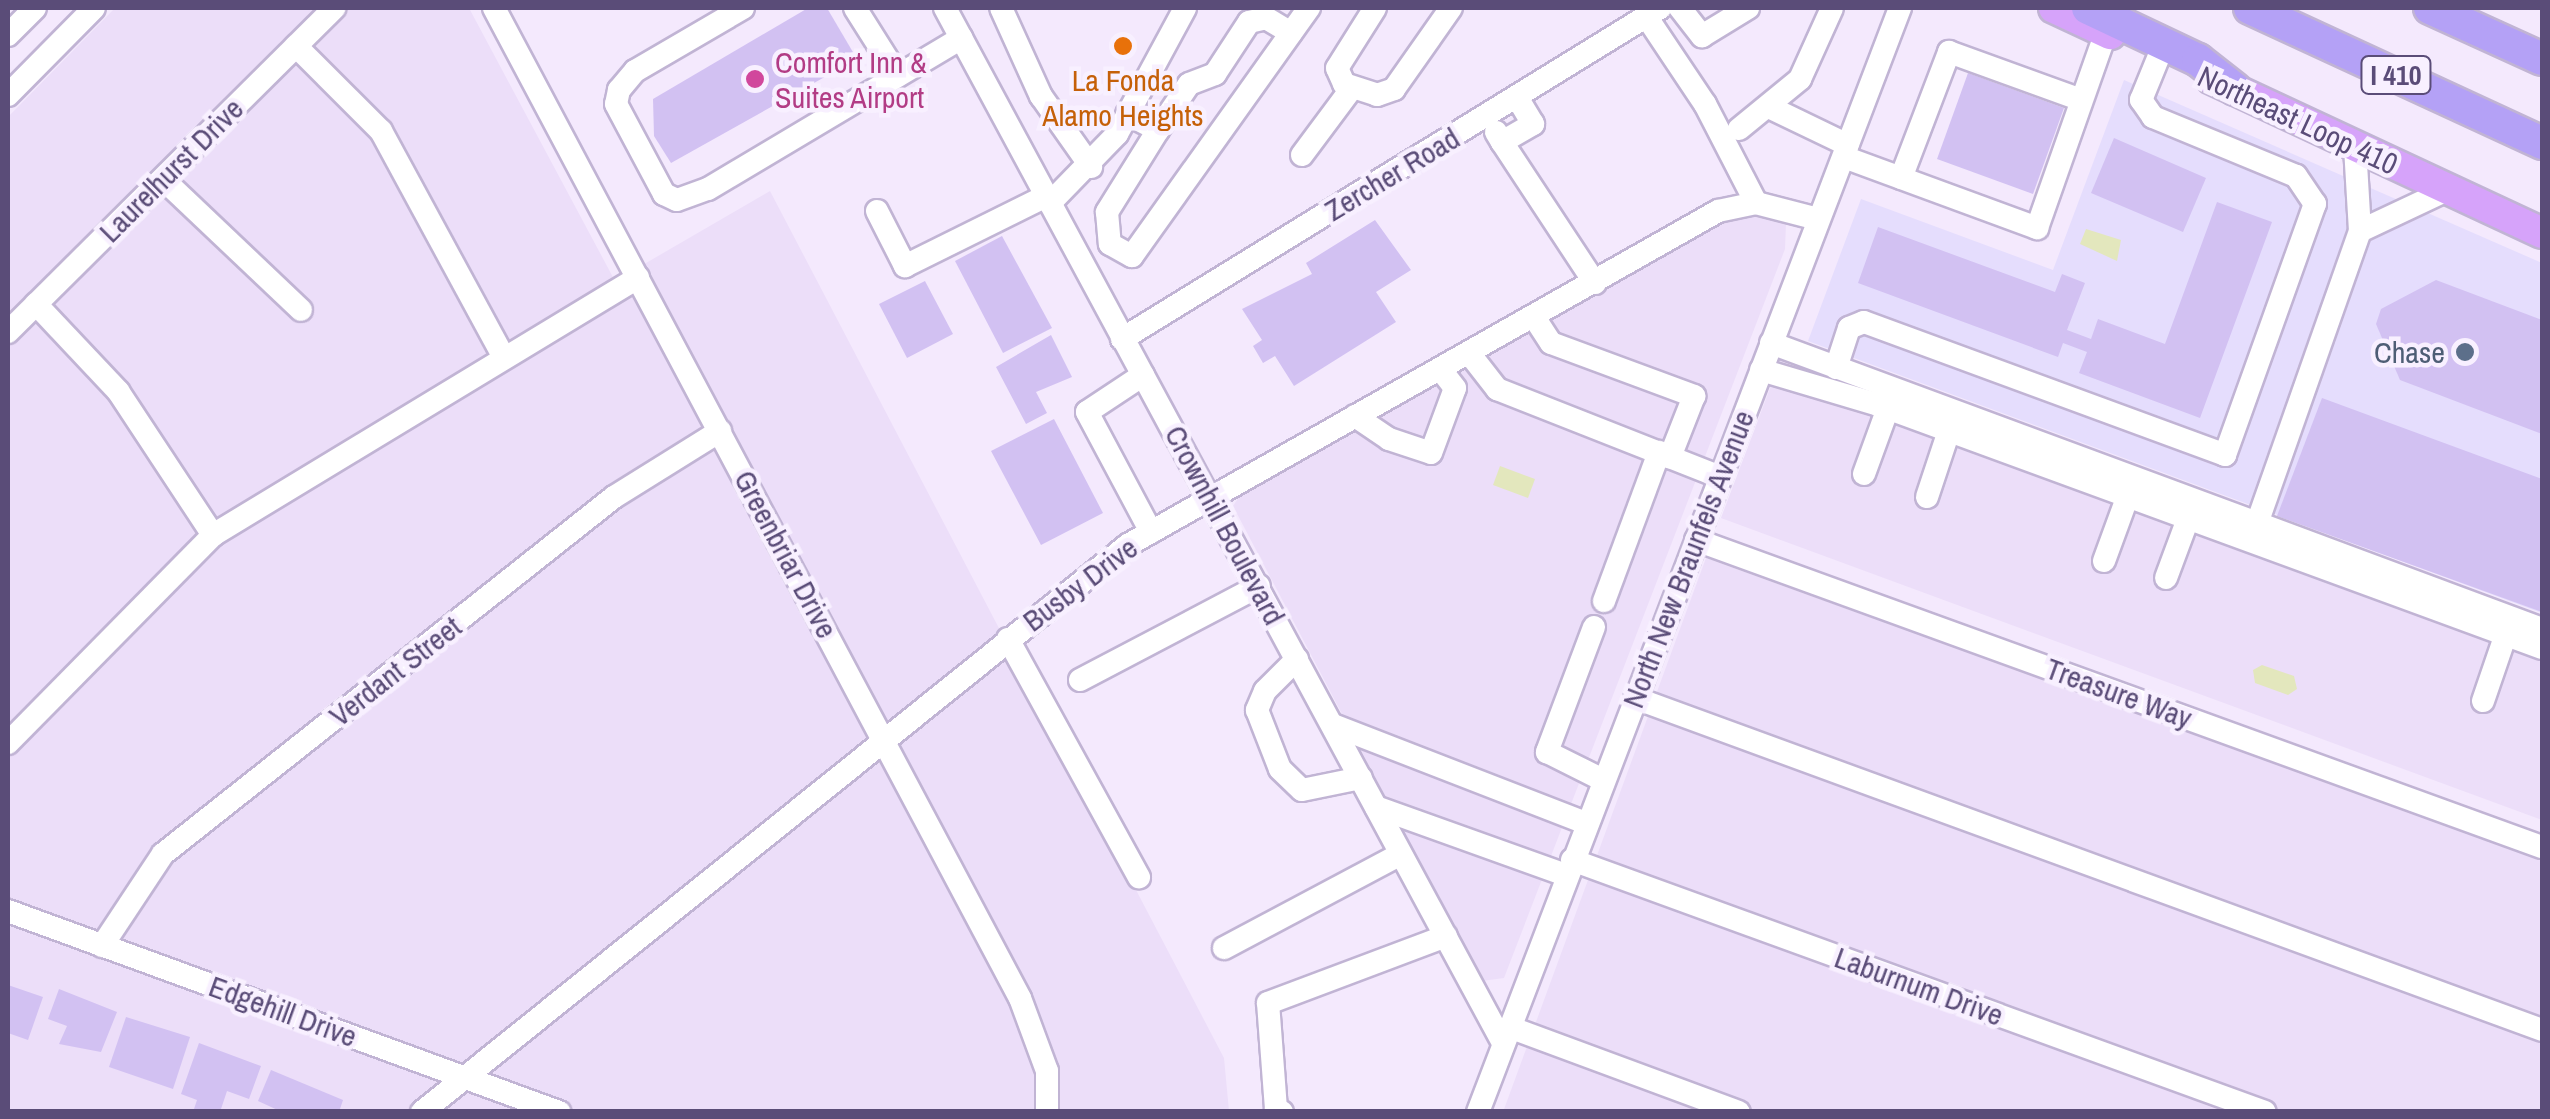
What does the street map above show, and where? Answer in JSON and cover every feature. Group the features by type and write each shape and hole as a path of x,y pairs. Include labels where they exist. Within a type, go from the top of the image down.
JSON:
{"highway":[{"name":"I 410","path":"2250,8 2542,144"},
{"name":"I 410","path":"2430,8 2542,59"},
{"path":"2097,20 2198,60 2236,89"}],"main road":[{"name":"Northeast Loop 410","path":"2054,8 2097,20 2159,56 2542,233"}],"street":[{"path":"8,35 36,8"},
{"path":"8,95 94,8"},
{"name":"Laurelhurst Drive","path":"8,332 334,8"},
{"name":"Greenbriar Drive","path":"494,8 1020,998 1047,1072 1047,1112"},
{"path":"744,8 634,71 619,90 616,104 664,194 677,200 708,189 961,38"},
{"path":"855,8 898,76"},
{"name":"Crownhill Boulevard","path":"945,8 1446,936 1506,1035"},
{"path":"1000,8 1041,96 1091,167"},
{"path":"877,211 905,266 1048,199 1091,167 1128,114 1186,8"},
{"path":"1291,34 1266,18 1249,22 1215,74 1189,84 1107,212 1110,244 1132,256 1291,34 1309,8"},
{"path":"1375,8 1338,68 1352,88 1377,95 1394,89 1451,8"},
{"path":"1680,8 1702,36 1748,8"},
{"path":"1739,129 1771,108 1800,79 1832,8"},
{"name":"North New Braunfels Avenue","path":"1478,1112 1900,8"},
{"path":"1653,12 1756,203 1818,220"},
{"name":"Zercher Road","path":"1122,339 1653,12"},
{"path":"1771,108 1900,178 2037,228 2079,98 2097,20"},
{"path":"296,46 381,131 502,354"},
{"path":"1900,178 1949,52 2079,98"},
{"path":"1836,368 1849,328 1864,322 2226,456 2315,204 2296,176 2153,117 2141,100 2159,56"},
{"path":"1302,155 1352,88"},
{"path":"1502,142 1533,124 1518,97"},
{"path":"1128,114 1158,130"},
{"path":"1487,116 1595,283"},
{"path":"2258,523 2360,231 2355,147"},
{"path":"164,179 301,310"},
{"path":"2360,231 2447,190"},
{"name":"Busby Drive","path":"422,1112 883,737 1150,532 1718,211 1756,203"},
{"path":"8,743 213,535 502,354 638,278"},
{"path":"36,304 118,391 213,535"},
{"path":"1534,317 1551,343 1694,396 1664,455 1604,601"},
{"path":"1771,344 2542,628"},
{"path":"1469,352 1497,389 1720,477"},
{"path":"1356,416 1390,438 1431,453 1455,388 1440,369"},
{"path":"1760,370 1888,408 2542,648"},
{"path":"1143,375 1087,412 1150,532"},
{"path":"1864,474 1888,408"},
{"name":"Verdant Street","path":"102,946 163,854 614,497 720,431"},
{"path":"1927,498 1949,431"},
{"path":"2104,561 2127,498"},
{"path":"2166,578 2188,519"},
{"name":"Treasure Way","path":"1696,540 2542,847"},
{"path":"1080,680 1258,586"},
{"path":"1594,627 1548,752 1603,780"},
{"path":"2483,701 2506,634"},
{"path":"1008,639 1140,877"},
{"path":"1298,660 1265,692 1257,710 1280,769 1302,790 1361,778"},
{"path":"1635,698 2542,1030"},
{"path":"1333,725 1586,823"},
{"name":"Laburnum Drive","path":"1376,807 1569,867 2265,1112"},
{"path":"1224,948 1402,854"},
{"name":"Edgehill Drive","path":"8,911 559,1112"},
{"path":"1278,1111 1268,1003 1446,936"},
{"path":"1506,1035 1739,1112"}],"shaded area":[{"path":"115,8 469,8 615,281 770,191 1224,1058 1229,1111 8,1111 8,117"},
{"path":"2124,80 2542,263 2542,613 1808,341 1861,199 2053,270"},
{"path":"1774,212 1786,223 1785,249 1504,978 1482,981 1233,506 1241,494 1695,232 1739,214"},
{"path":"2086,229 2121,240 2117,261 2080,244"},
{"path":"1781,359 2542,641 2542,820 1721,518"},
{"path":"1500,466 1535,479 1528,498 1493,485"},
{"path":"1706,558 2542,859 2542,1111 1503,1112"},
{"path":"2262,665 2294,676 2297,689 2288,695 2255,683 2253,670"}],"building":[{"name":"Comfort Inn & Suites Airport","path":"808,8 827,8 857,59 671,163 654,136 653,99"},
{"path":"1968,73 2064,108 2033,194 1937,159"},
{"path":"2114,138 2206,178 2183,232 2091,193"},
{"path":"2217,202 2272,222 2200,418 2079,373 2087,352 2063,343 2058,357 1858,283 1878,227 2055,292 2062,274 2085,283 2067,330 2091,339 2098,319 2165,344"},
{"path":"1375,220 1411,270 1376,292 1396,322 1294,386 1275,356 1263,363 1253,346 1262,340 1242,309 1312,274 1306,263"},
{"path":"1002,236 1052,328 1003,353 955,261"},
{"name":"Chase","path":"2436,280 2542,320 2542,434 2400,380 2376,324 2381,309"},
{"path":"925,281 953,334 907,358 879,304"},
{"path":"1051,335 1072,377 1036,392 1047,413 1026,424 996,367"},
{"path":"2322,398 2542,479 2542,612 2277,516"},
{"path":"1054,419 1103,513 1041,545 991,451"},
{"path":"8,985 43,997 28,1040 8,1033"},
{"path":"59,989 117,1012 101,1052 59,1044 67,1026 48,1019"},
{"path":"126,1017 190,1037 173,1089 109,1067"},
{"path":"199,1043 261,1066 249,1099 227,1091 220,1112 193,1112 197,1100 181,1094"},
{"path":"271,1070 343,1100 339,1112 282,1112 258,1101"}],"place":[{"name":"La Fonda Alamo Heights","path":"1123,46"},
{"name":"Comfort Inn & Suites Airport","path":"755,79"},
{"name":"Chase","path":"2465,352"}]}
